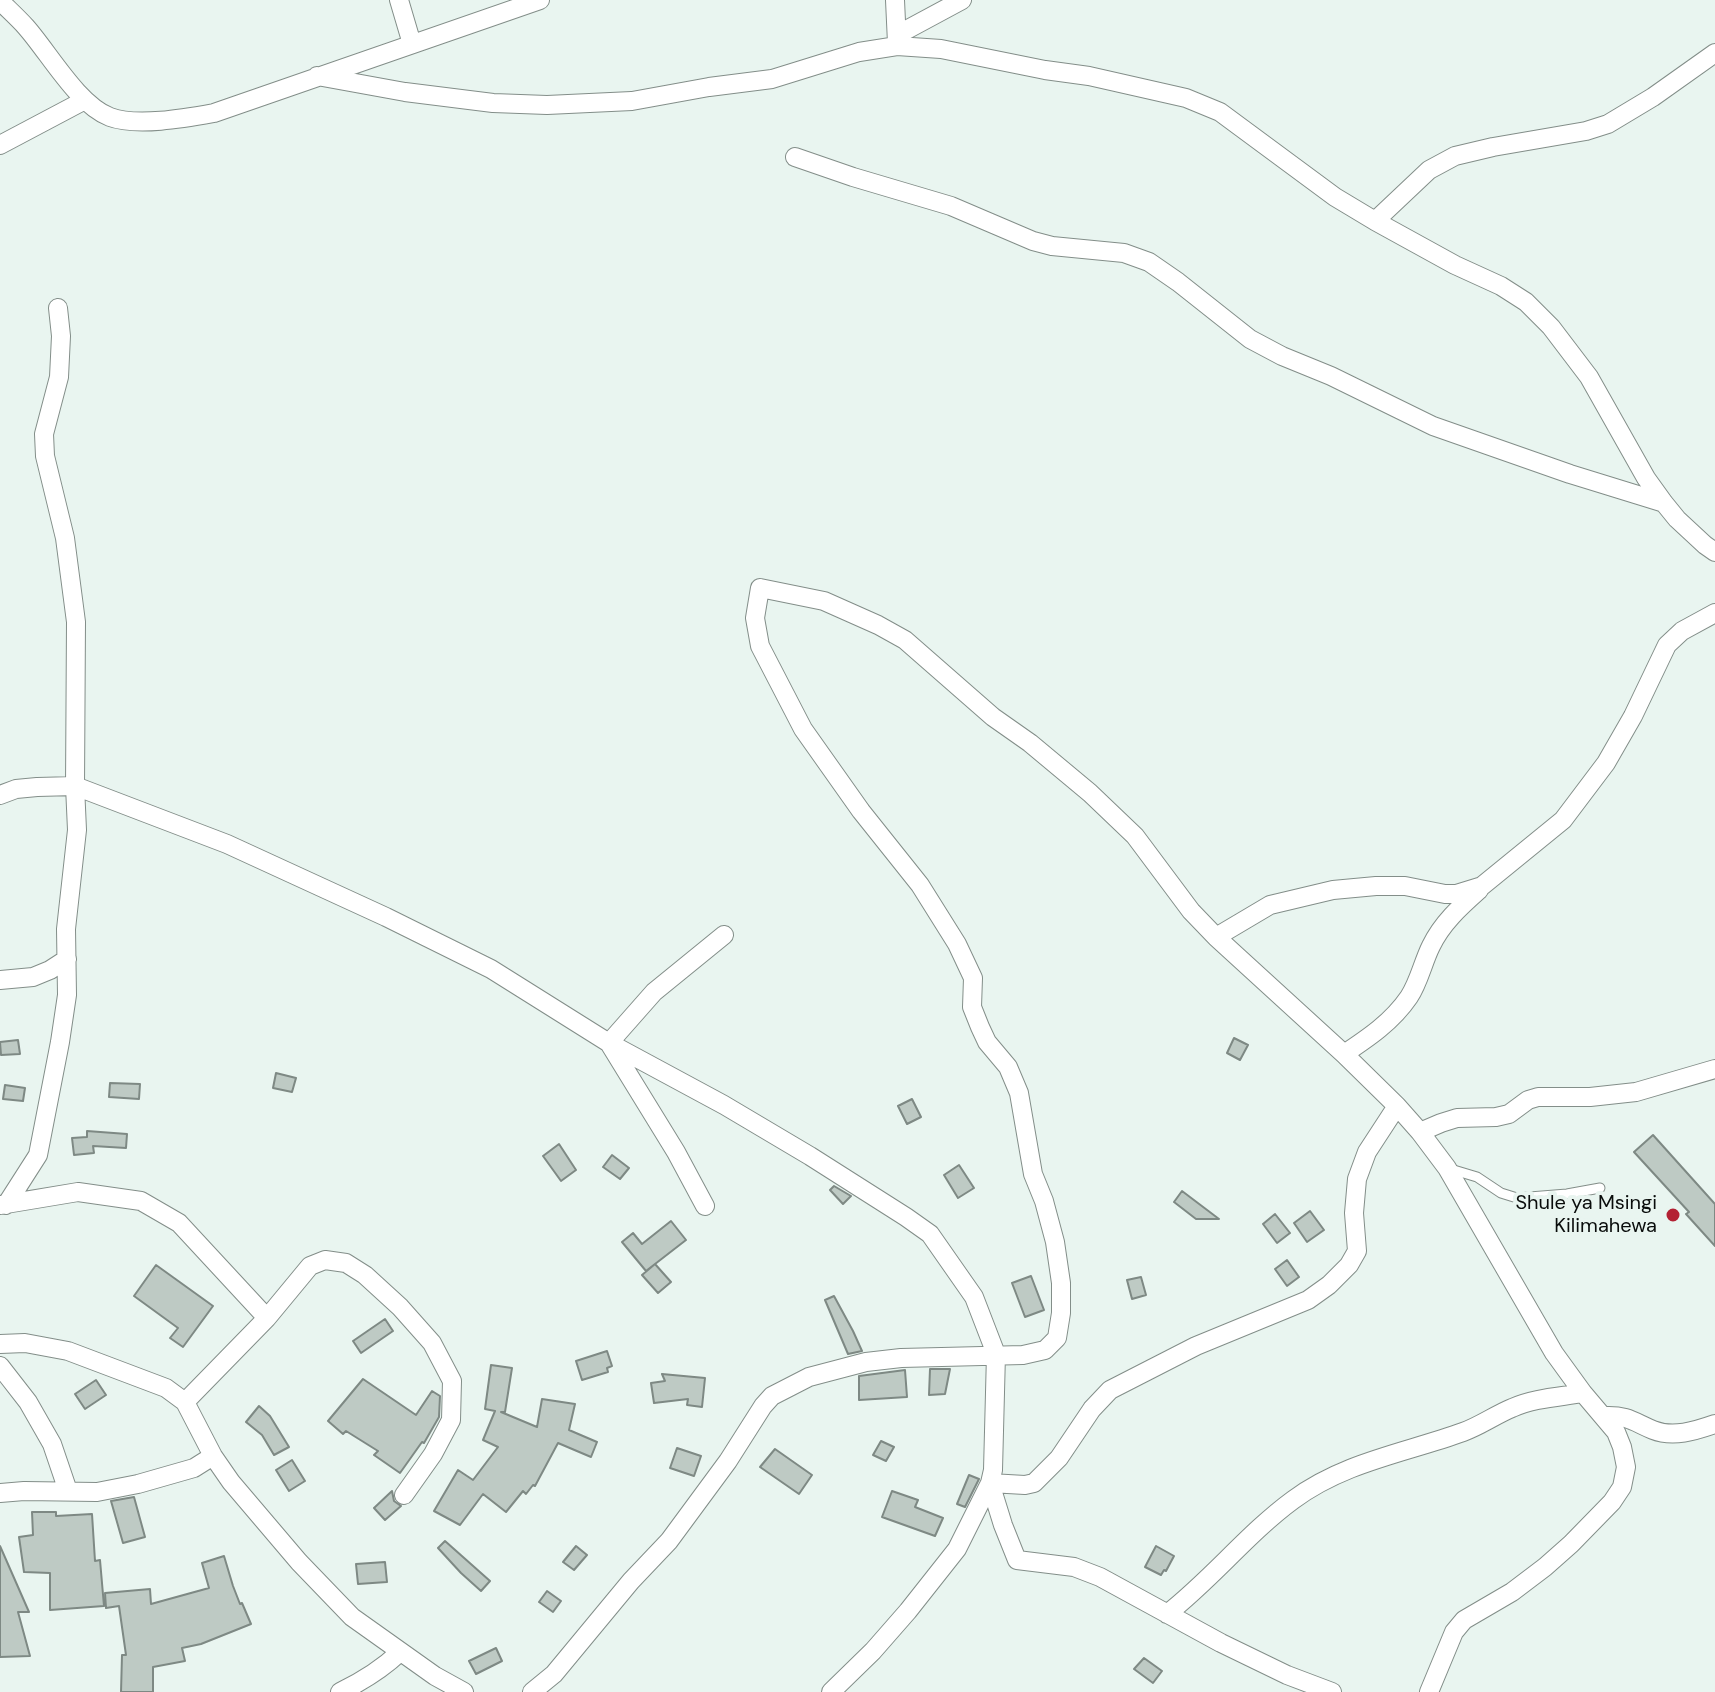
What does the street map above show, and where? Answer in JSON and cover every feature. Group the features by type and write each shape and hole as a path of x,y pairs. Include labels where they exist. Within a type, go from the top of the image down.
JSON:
{"street":[{"path":"399,0 412,44"},
{"path":"0,1 26,27 85,100 109,117 128,121 214,113 540,0"},
{"path":"895,0 897,41"},
{"path":"317,76 405,92 493,103 547,105 632,101 772,79 897,41 962,0"},
{"path":"897,41 1089,76 1186,98 1220,112 1335,197 1375,221 1455,265 1501,286 1526,302 1551,327 1589,377 1646,478 1664,503 1686,528 1715,552"},
{"path":"1375,221 1429,170 1455,156 1608,124 1715,53"},
{"path":"0,145 85,100"},
{"path":"795,157 951,206 1033,241 1052,246 1124,253 1149,262 1223,320 1282,356 1331,376 1433,426 1664,503"},
{"path":"3,1205 38,1155 67,995 66,929 77,830 76,622 65,538 45,456 44,434 59,377 61,336 58,308"},
{"path":"532,1692 554,1674 631,1581 669,1541 772,1396 809,1377 866,1362 901,1358 1023,1355 1045,1350 1057,1338 1061,1283 1055,1242 1033,1174 1019,1093 1008,1067 987,1042 980,1027 972,1007 973,978 957,944 920,885 861,811 803,729 760,646 755,618 760,588 824,601 905,640 993,717 1090,793 1135,836 1191,911 1216,937 1344,1054 1420,1132 1447,1168 1554,1353 1616,1432 1626,1467 1622,1487 1612,1502 1545,1567 1512,1592 1464,1620 1454,1632 1429,1692"},
{"path":"1344,1054 1389,1021 1410,996 1431,945 1456,911 1563,820 1606,763 1633,716 1667,645 1682,631 1715,613"},
{"path":"0,795 16,789 75,786 227,844 386,917 491,969 609,1043 810,1156 930,1234 974,1297 996,1354 993,1470 990,1483 957,1549 873,1651 831,1692"},
{"path":"1216,937 1270,905 1333,890 1405,886 1456,894 1482,886"},
{"path":"609,1043 654,992 724,935"},
{"path":"0,980 33,977 67,959"},
{"path":"609,1043 676,1152 705,1206"},
{"path":"1420,1132 1457,1118 1509,1114 1528,1100 1538,1097 1590,1097 1636,1092 1715,1069"},
{"path":"990,1483 1034,1483 1059,1458 1092,1409 1110,1390 1196,1346 1308,1300 1329,1285 1349,1265 1357,1251 1354,1213 1357,1179 1367,1152 1397,1106"},
{"path":"3,1205 78,1192 141,1201 179,1223 267,1318"},
{"path":"185,1402 267,1318 310,1266 325,1260 346,1263 365,1275 400,1307 432,1343 452,1381 451,1420 433,1454 404,1495"},
{"path":"0,1344 25,1343 68,1351 166,1388 185,1402 213,1456 231,1482 307,1571 352,1617 464,1692"},
{"path":"0,1366 28,1402 52,1444 68,1491"},
{"path":"1167,1614 1189,1597 1274,1515 1329,1477 1380,1457 1463,1432 1513,1407 1583,1393"},
{"path":"1605,1416 1624,1416 1663,1433 1693,1432 1715,1424"},
{"path":"0,1493 97,1492 194,1468 213,1456"},
{"path":"990,1483 1017,1560 1074,1567 1100,1577 1221,1643 1276,1670 1332,1692"},
{"path":"340,1692 364,1681 400,1652"}],"lane":[{"path":"1447,1168 1477,1177 1501,1193 1517,1198 1600,1188"}],"building":[{"path":"1234,1038 1248,1045 1240,1060 1227,1053"},
{"path":"18,1040 20,1054 1,1055 0,1042"},
{"path":"276,1073 296,1078 292,1092 273,1088"},
{"path":"110,1083 140,1084 139,1099 109,1097"},
{"path":"5,1085 25,1088 23,1101 3,1099"},
{"path":"912,1099 921,1117 907,1124 898,1106"},
{"path":"87,1131 127,1134 126,1148 93,1146 94,1153 74,1155 72,1138 87,1137"},
{"path":"1653,1135 1715,1204 1715,1246 1686,1214 1689,1212 1634,1152"},
{"path":"559,1144 576,1170 561,1181 543,1156"},
{"path":"612,1155 629,1168 620,1179 603,1167"},
{"path":"959,1165 974,1188 958,1198 944,1175"},
{"path":"834,1186 851,1196 843,1204 830,1190"},
{"path":"1182,1191 1219,1219 1196,1219 1174,1202"},
{"path":"1310,1211 1324,1230 1307,1242 1294,1223"},
{"path":"1275,1214 1290,1233 1277,1243 1263,1224"},
{"path":"671,1221 686,1240 646,1271 622,1242 633,1233 642,1244"},
{"path":"1287,1260 1299,1277 1287,1286 1275,1269"},
{"path":"655,1264 671,1282 658,1293 642,1275"},
{"path":"156,1265 213,1306 183,1347 170,1338 178,1328 134,1296"},
{"path":"1031,1276 1044,1310 1025,1317 1012,1283"},
{"path":"1141,1277 1146,1295 1132,1299 1127,1280"},
{"path":"834,1296 862,1351 848,1354 825,1300"},
{"path":"385,1319 393,1331 361,1353 353,1341"},
{"path":"607,1351 612,1366 607,1368 608,1372 582,1380 576,1361"},
{"path":"491,1365 512,1368 505,1412 501,1412 537,1427 542,1399 575,1404 569,1430 597,1442 591,1457 558,1443 535,1486 526,1494 523,1491 506,1512 483,1494 460,1525 434,1511 458,1470 473,1480 498,1447 483,1440 495,1411 485,1409"},
{"path":"930,1369 950,1369 945,1394 929,1395"},
{"path":"905,1370 907,1397 859,1400 859,1376"},
{"path":"662,1374 705,1378 702,1407 687,1405 688,1399 654,1403 651,1383 665,1381"},
{"path":"363,1379 416,1415 432,1391 440,1396 439,1417 424,1443 400,1473 374,1455 378,1451 346,1431 343,1434 328,1421"},
{"path":"96,1380 106,1395 85,1409 75,1394"},
{"path":"259,1406 270,1416 289,1447 274,1455 262,1435 246,1422"},
{"path":"881,1441 894,1447 886,1461 873,1455"},
{"path":"677,1448 701,1456 694,1476 670,1468"},
{"path":"775,1449 812,1475 799,1494 760,1467"},
{"path":"292,1460 305,1481 289,1491 276,1470"},
{"path":"969,1475 979,1479 965,1507 957,1504"},
{"path":"392,1491 394,1501 401,1506 385,1520 374,1508"},
{"path":"892,1491 918,1500 915,1507 943,1518 935,1536 882,1517"},
{"path":"134,1497 145,1537 123,1543 111,1501"},
{"path":"32,1512 56,1512 56,1516 92,1514 95,1561 100,1560 104,1606 50,1610 50,1573 24,1572 19,1537 33,1535"},
{"path":"445,1541 490,1581 481,1591 438,1548"},
{"path":"0,1546 29,1612 18,1612 30,1656 0,1657"},
{"path":"576,1546 587,1555 574,1570 563,1562"},
{"path":"1156,1546 1174,1556 1161,1575 1145,1567"},
{"path":"224,1556 240,1604 251,1624 201,1644 182,1648 185,1661 153,1667 153,1692 121,1692 122,1655 126,1655 119,1606 106,1608 105,1593 150,1589 151,1604 209,1588 202,1563"},
{"path":"385,1562 387,1582 358,1584 356,1564"},
{"path":"547,1591 561,1601 553,1612 539,1602"},
{"path":"496,1648 502,1661 476,1674 469,1661"},
{"path":"1144,1658 1162,1671 1153,1683 1134,1669"}],"place":[{"name":"Shule ya Msingi Kilimahewa","path":"1673,1215"}]}
